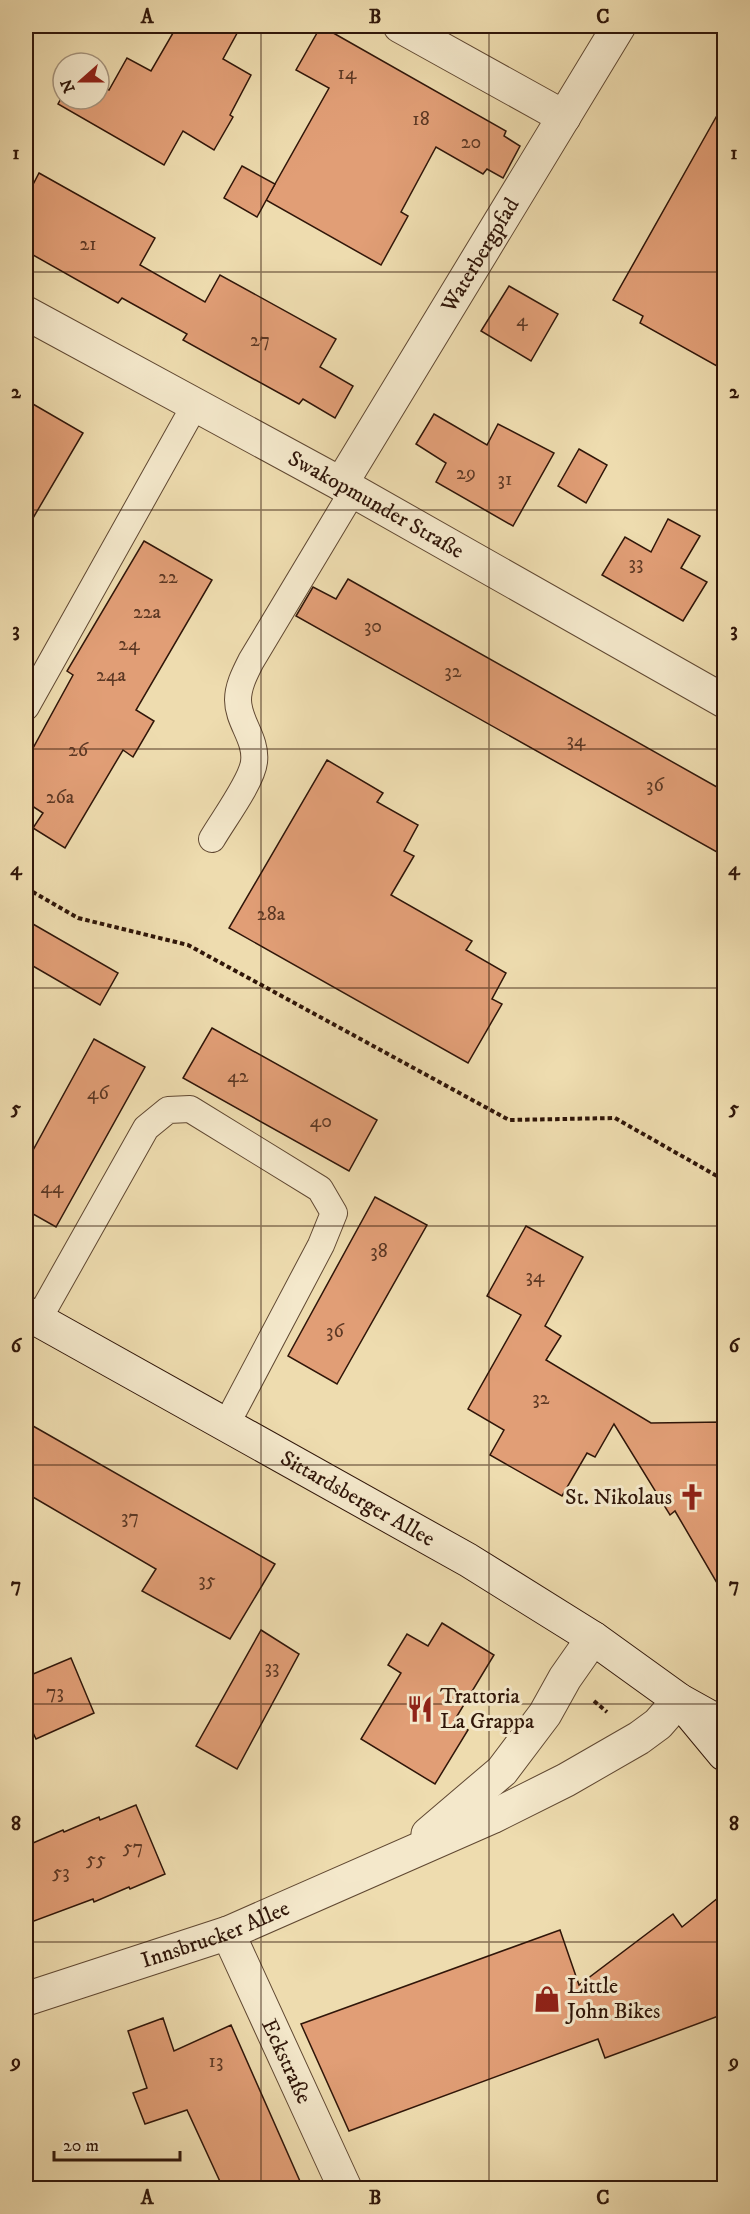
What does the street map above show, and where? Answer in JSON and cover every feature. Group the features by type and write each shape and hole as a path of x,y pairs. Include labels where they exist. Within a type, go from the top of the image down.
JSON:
{"street":[{"path":"400,26 564,117"},
{"name":"Waterbergpfad","path":"347,488 619,26"},
{"name":"Swakopmunder Straße","path":"26,313 347,488 724,700"},
{"name":"Sittardsberger Allee","path":"32,1316 468,1560 593,1638 679,1700 724,1725"},
{"name":"Innsbrucker Allee","path":"399,1858 502,1771 545,1714 565,1678 593,1638"},
{"name":"Sittardsberger Allee","path":"679,1700 724,1754"},
{"name":"Innsbrucker Allee","path":"26,1999 228,1933 492,1817 566,1780 639,1738 658,1724 679,1700"},
{"name":"Eckstraße","path":"228,1933 345,2188"}],"lane":[{"path":"26,707 195,405"},
{"path":"213,839 249,776 254,762 253,745 240,713 238,700 240,684 250,661 347,488"},
{"path":"32,1316 146,1128 168,1110 190,1109 320,1189 334,1214 321,1245 226,1425"}],"path":[{"path":"26,888 78,918 188,945 509,1120 615,1118 724,1180"},
{"path":"565,1678 639,1738"}],"building":[{"path":"177,26 241,26 223,59 251,75 230,115 233,117 214,150 183,131 164,165 70,111 111,111 111,86 127,58 151,71"},
{"path":"321,26 506,131 504,136 520,146 503,178 487,169 483,174 436,147 401,212 408,216 381,265 266,200 329,88 296,70"},
{"path":"724,103 724,370 640,323 643,316 613,300"},
{"path":"242,166 275,184 257,217 224,198"},
{"path":"39,173 155,238 140,265 205,302 220,275 336,339 320,367 353,386 335,418 303,399 299,404 183,340 187,334 122,298 118,303 26,251 26,198"},
{"path":"509,286 558,314 531,361 481,331"},
{"path":"26,400 83,433 26,530"},
{"path":"434,414 487,445 498,424 554,453 513,526 436,482 446,463 416,444"},
{"path":"579,449 607,465 586,503 558,486"},
{"path":"668,519 700,536 681,568 707,582 683,621 602,575 625,537 651,552"},
{"path":"144,541 212,580 136,710 154,721 133,757 123,750 65,848 33,828 43,813 26,802 26,761 73,675 67,671"},
{"path":"348,579 724,791 724,856 296,616 313,587 336,599"},
{"path":"327,760 383,793 377,802 418,825 404,851 414,856 391,895 472,941 466,950 506,973 492,999 502,1004 468,1063 229,928"},
{"path":"26,920 118,973 100,1005 26,962"},
{"path":"212,1028 377,1120 349,1171 183,1078"},
{"path":"94,1039 145,1067 56,1227 26,1210 26,1163"},
{"path":"375,1197 427,1225 337,1384 288,1356"},
{"path":"526,1226 583,1257 545,1326 561,1336 546,1360 651,1423 724,1422 724,1595 675,1511 670,1515 614,1424 595,1457 587,1453 562,1496 490,1455 504,1430 468,1409 521,1315 487,1296"},
{"path":"26,1422 275,1564 230,1639 142,1591 156,1569 26,1493"},
{"name":"Trattoria La Grappa","path":"442,1623 494,1655 454,1721 468,1730 435,1784 361,1739 401,1673 388,1665 407,1634 428,1646"},
{"path":"261,1630 299,1654 237,1769 196,1746"},
{"path":"71,1658 94,1713 36,1739 26,1718 26,1677"},
{"path":"136,1805 165,1874 94,1902 93,1899 26,1924 26,1846 63,1830 64,1832 99,1817 100,1820"},
{"name":"Little John Bikes","path":"724,1893 724,2014 605,2058 598,2039 349,2131 301,2024 560,1930 579,1985 673,1914 682,1927"},
{"path":"163,2018 174,2051 231,2025 303,2188 223,2188 187,2110 145,2124 133,2093 147,2088 128,2031"}],"place":[{"name":"St. Nikolaus","path":"692,1497"},
{"name":"Trattoria La Grappa","path":"420,1709"},
{"name":"Little John Bikes","path":"547,1999"}]}
